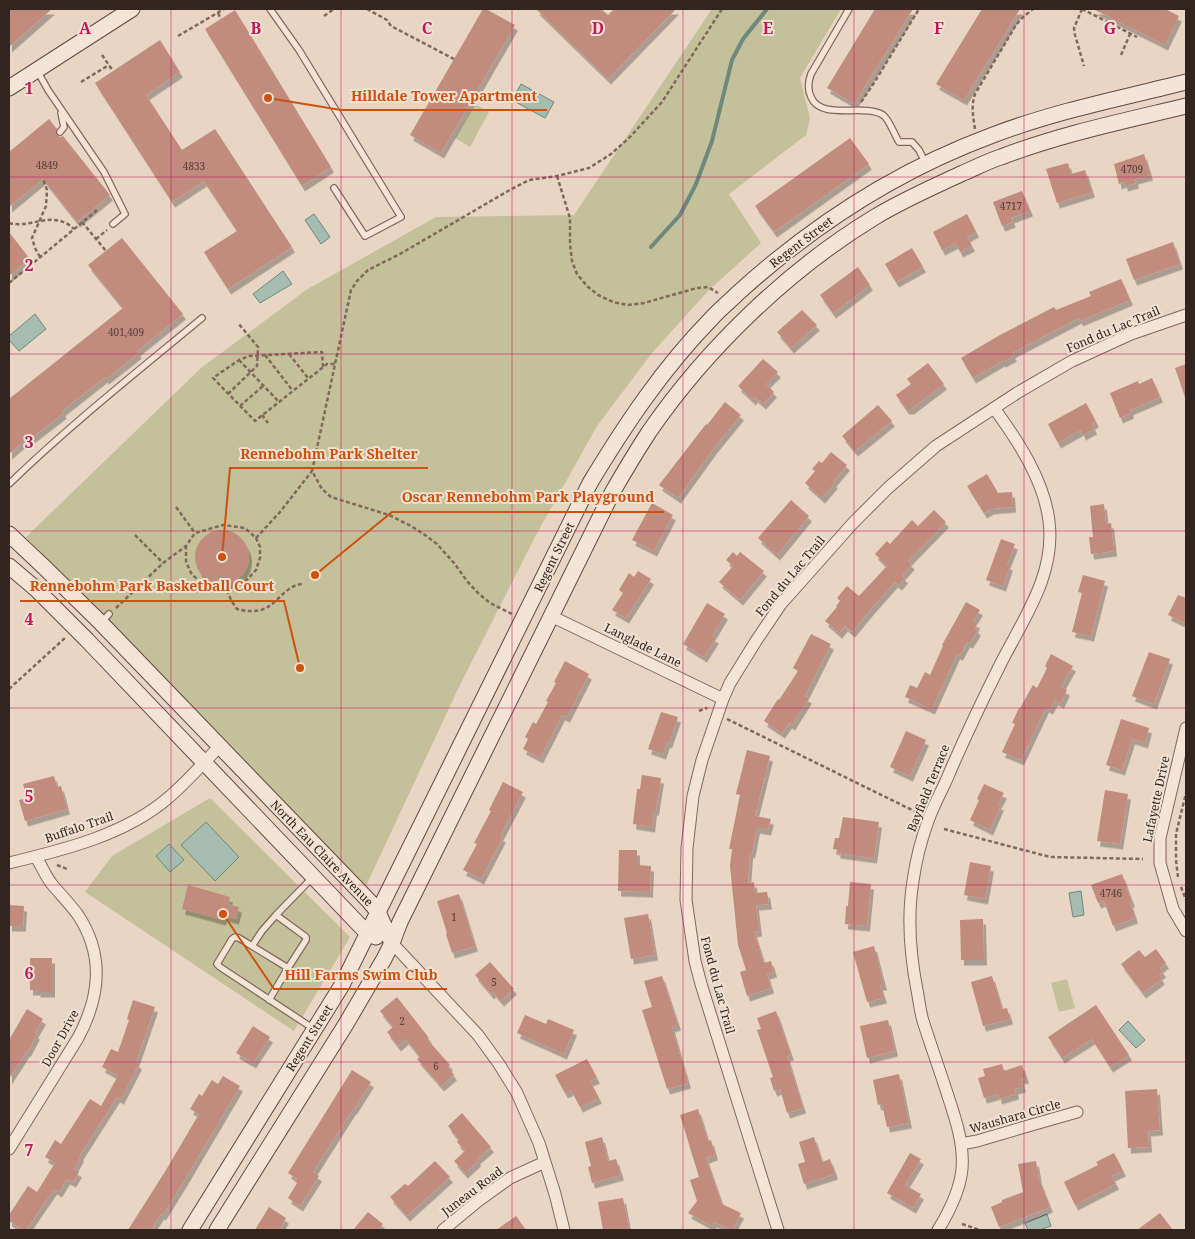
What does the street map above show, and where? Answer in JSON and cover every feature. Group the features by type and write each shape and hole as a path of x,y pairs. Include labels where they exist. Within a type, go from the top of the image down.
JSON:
{"street":[{"path":"9,88 132,9"},
{"name":"Regent Street","path":"190,1230 342,985 586,491 614,443 651,390 682,351 711,319 761,272 819,227 852,205 926,163 994,134 1059,113 1186,82"},
{"name":"Regent Street","path":"217,1230 346,1024 392,943 400,922 612,493 655,424 701,366 728,336 764,302 832,245 875,217 924,190 1000,157 1066,135 1186,106"},
{"name":"Fond du Lac Trail","path":"778,1230 701,984 695,961 686,900 686,848 694,796 702,760 730,683 781,604 853,523 888,488 936,446 1072,360 1131,334 1186,315"},
{"name":"Bayfield Terrace","path":"938,1230 951,1207 958,1189 962,1170 961,1144 959,1130 922,1018 912,965 909,927 910,904 920,848 929,819 957,754 1001,662 1031,607 1046,571 1049,548 1049,522 1038,479 1009,428 994,408"},
{"name":"North Eau Claire Avenue","path":"9,534 44,567 105,619 150,675 378,912 392,943"},
{"name":"North Eau Claire Avenue","path":"9,566 42,595 368,934 392,943"},
{"path":"530,606 551,616"},
{"name":"Langlade Lane","path":"551,616 723,699"},
{"name":"Lafayette Drive","path":"1186,728 1160,838 1160,863 1165,885 1173,909 1186,931"},
{"name":"Buffalo Trail","path":"9,863 36,857 122,828 147,814 168,798 220,746"},
{"name":"Door Drive","path":"9,1149 87,1022 96,988 95,950 88,933 78,915 50,882 36,857"},
{"path":"392,943 478,1035 517,1093 539,1143 564,1230"},
{"name":"Waushara Circle","path":"961,1144 1077,1112"},
{"name":"Juneau Road","path":"443,1230 510,1178 545,1162"}],"lane":[{"path":"270,9 299,50 400,217 365,236 334,188"},
{"path":"849,9 808,82 808,91 811,98 816,105 822,108 874,111 885,116 899,142 912,142 926,163"},
{"path":"37,70 48,90 104,172 125,214 114,224"},
{"path":"59,106 64,127 60,132"},
{"path":"9,484 62,435 202,318"},
{"path":"252,946 262,931 313,876"},
{"path":"269,1000 306,940 306,937 276,915"},
{"path":"288,968 235,937 217,964 314,1029"}],"path":[{"path":"178,36 224,9"},
{"path":"324,16 334,9"},
{"path":"368,9 387,20 392,26 454,58"},
{"path":"256,538 280,512 312,470 351,290 357,281 368,270 400,254 529,180 557,176 589,168 611,154 629,138 662,102 722,9"},
{"path":"854,111 874,83 919,9"},
{"path":"976,130 972,113 975,94 1016,25 1033,9"},
{"path":"1084,66 1074,35 1074,28 1082,9 1137,37"},
{"path":"218,13 222,19"},
{"path":"1121,56 1130,33"},
{"path":"102,55 113,70"},
{"path":"81,82 109,65"},
{"path":"557,176 570,218 572,261 577,274 598,295 614,302 644,304 697,288 708,287 715,290 720,296"},
{"path":"40,257 34,248 32,238 46,206 47,190 43,179"},
{"path":"9,282 96,211 94,209"},
{"path":"9,223 25,224 52,219 69,224 74,229"},
{"path":"82,222 106,251"},
{"path":"96,239 114,224"},
{"path":"13,273 16,276"},
{"path":"228,394 257,366 258,347 238,324"},
{"path":"323,366 322,352 257,355 239,360 213,378 255,421 323,366 335,364"},
{"path":"289,354 308,378"},
{"path":"265,355 293,391"},
{"path":"239,360 279,402"},
{"path":"240,406 263,386"},
{"path":"262,415 268,423"},
{"path":"312,470 322,488 331,497 389,515 426,535 437,544 478,593 490,603 513,615"},
{"path":"176,507 195,533"},
{"path":"105,619 163,563 186,546 195,533 223,525 245,528 256,538 260,546 260,558 256,570 243,584 227,590 213,590 192,575 186,562 186,546"},
{"path":"134,535 163,563"},
{"path":"227,590 237,609 254,611 272,604 290,588 298,584 304,584"},
{"path":"9,689 65,638"},
{"path":"733,721 916,812"},
{"path":"1186,793 1175,846 1178,880 1186,900"},
{"path":"944,829 1050,857 1143,859"},
{"path":"57,865 67,869"},
{"path":"962,1224 980,1230"}],"shaded area":[{"path":"712,9 841,9 800,78 810,118 806,135 729,194 761,243 708,291 652,353 597,426 536,535 458,689 365,888 26,537 201,368 306,290 436,217 574,215"},
{"path":"521,84 554,102 545,118 512,100"},
{"path":"475,104 489,112 470,147 455,138"},
{"path":"314,214 330,237 321,244 305,220"},
{"path":"283,271 292,284 260,303 253,294"},
{"path":"35,314 46,329 19,351 9,340 9,336"},
{"path":"210,798 350,937 294,1031 85,892 112,856"},
{"path":"206,822 239,857 215,881 181,845"},
{"path":"169,844 184,860 170,872 156,856"},
{"path":"1081,891 1084,915 1073,917 1069,893"},
{"path":"1067,979 1075,1008 1059,1012 1051,983"},
{"path":"1128,1021 1145,1040 1136,1048 1119,1030"},
{"path":"1047,1214 1051,1226 1039,1230 1028,1230 1025,1223"}],"building":[{"path":"9,9 52,9 9,47"},
{"path":"483,9 515,25 441,153 410,135"},
{"path":"536,9 601,9 608,15 614,9 676,9 608,79"},
{"path":"875,9 913,9 854,104 827,88"},
{"path":"982,9 1020,9 964,100 936,84"},
{"path":"1093,9 1165,9 1179,16 1165,45"},
{"path":"235,10 331,167 302,186 205,29"},
{"path":"160,40 180,72 146,95 182,150 215,129 292,247 228,289 204,252 237,231 204,181 172,202 95,83"},
{"path":"49,119 57,129 55,132 57,135 63,136 110,195 77,222 43,179 9,207 9,152"},
{"path":"850,138 869,164 774,232 755,206"},
{"path":"1144,154 1150,175 1135,179 1136,183 1125,186 1124,182 1119,184 1114,164"},
{"path":"1068,163 1071,174 1085,170 1092,192 1057,203 1046,169"},
{"path":"1022,191 1030,211 1011,218 1013,222 1002,226 993,202"},
{"path":"967,214 976,232 967,237 972,246 960,252 956,243 942,250 933,232"},
{"path":"9,232 30,259 9,276"},
{"path":"122,238 183,314 137,351 139,353 106,379 105,377 62,411 64,413 9,454 9,399 123,308 88,265"},
{"path":"1173,242 1180,264 1134,280 1126,259"},
{"path":"912,248 923,267 896,282 885,264"},
{"path":"858,267 870,285 833,313 820,295"},
{"path":"1121,279 1130,300 1080,321 1079,318 1012,353 1014,356 973,378 961,358 1054,307 1056,310 1091,296 1089,292"},
{"path":"802,310 817,325 791,348 777,332"},
{"path":"763,359 778,372 766,384 774,392 763,404 755,397 753,400 738,386"},
{"path":"928,363 944,384 911,409 906,409 896,395 911,384 907,379"},
{"path":"1186,364 1186,396 1185,397 1175,368"},
{"path":"1152,378 1160,397 1130,410 1131,413 1120,418 1110,393 1138,381 1139,384"},
{"path":"725,402 741,415 714,448 678,498 659,485"},
{"path":"1086,403 1096,422 1092,424 1094,429 1083,435 1081,430 1058,443 1048,424"},
{"path":"878,405 892,421 855,451 842,436"},
{"path":"831,452 847,465 822,498 805,483 815,471 812,469 819,461 822,463"},
{"path":"987,474 998,493 1012,492 1013,507 991,509 984,513 967,486"},
{"path":"791,500 809,516 777,555 758,538"},
{"path":"652,503 673,515 654,551 632,540"},
{"path":"1104,504 1106,524 1111,523 1114,551 1091,554 1089,537 1093,537 1090,506"},
{"path":"934,510 946,522 908,561 912,564 902,575 905,578 899,585 895,582 852,632 845,626 839,633 825,621 837,607 840,601 837,598 847,586 859,596 887,566 875,554 887,541 890,544 912,520 918,526"},
{"path":"217,530 227,530 237,534 245,542 249,557 245,572 237,580 227,584 217,584 207,580 199,572 195,562 195,552 199,542 207,534"},
{"path":"1001,539 1015,544 1007,564 1010,565 1003,586 986,580"},
{"path":"733,552 737,556 740,552 764,571 740,600 719,582 733,566 726,560"},
{"path":"638,571 651,579 626,618 612,610 623,593 619,590 629,573 634,577"},
{"path":"1083,575 1105,581 1091,636 1072,632 1082,593 1078,592"},
{"path":"1178,595 1186,598 1186,624 1168,615"},
{"path":"966,602 980,610 973,621 977,623 975,628 978,630 970,643 967,642 960,655 957,654 932,709 905,697 910,685 917,688 925,672 930,675 942,645"},
{"path":"707,603 725,614 712,636 716,638 704,657 683,644"},
{"path":"811,634 831,644 805,696 809,698 792,725 789,723 782,733 764,721 798,671 793,668"},
{"path":"1149,652 1170,659 1154,704 1132,696"},
{"path":"1051,654 1073,666 1061,687 1067,690 1061,703 1055,700 1050,709 1046,707 1021,760 1002,752 1015,724 1012,723 1019,708 1033,685 1037,688 1047,668 1045,666"},
{"path":"565,661 589,674 567,717 562,715 540,758 523,749 528,739 525,737 533,722 536,724 548,702 546,701"},
{"path":"661,712 678,717 663,754 648,749"},
{"path":"1121,719 1149,728 1145,743 1132,739 1122,770 1106,765"},
{"path":"906,731 926,740 910,776 890,767"},
{"path":"747,750 770,756 755,816 771,819 768,830 757,828 752,853 750,853 748,883 754,882 755,893 767,892 769,904 756,905 759,931 754,932 764,963 771,961 774,972 767,974 771,988 747,996 740,972 746,970 738,945 730,866 732,849 729,849 740,795 736,794"},
{"path":"642,775 661,778 652,827 633,824 637,789 640,789"},
{"path":"54,776 57,787 61,786 67,809 25,821 19,800 27,798 23,784"},
{"path":"503,782 523,792 500,836 503,837 481,879 463,870 477,844 474,843 491,811 489,810"},
{"path":"984,784 1004,793 998,804 1001,805 990,830 970,820"},
{"path":"1105,790 1128,794 1120,844 1097,841"},
{"path":"843,817 879,822 874,858 837,853 838,850 833,849 835,838 839,838"},
{"path":"619,850 637,850 637,865 651,866 650,892 618,891"},
{"path":"970,862 991,866 985,899 964,895"},
{"path":"1122,874 1132,902 1130,902 1135,918 1113,926 1104,901 1098,903 1091,885"},
{"path":"850,882 871,884 867,926 845,924"},
{"path":"188,885 230,897 228,904 239,907 236,919 224,916 223,920 182,909"},
{"path":"459,894 475,946 452,953 437,901"},
{"path":"9,905 24,906 23,926 9,926"},
{"path":"648,914 655,955 631,959 624,918"},
{"path":"983,919 984,960 961,960 960,920"},
{"path":"874,946 884,985 880,985 884,998 867,1002 853,952"},
{"path":"1156,949 1166,963 1160,968 1163,972 1159,975 1162,979 1143,993 1121,964 1139,950 1145,957"},
{"path":"30,958 52,958 52,992 30,990"},
{"path":"490,962 514,989 501,1001 493,992 491,994 475,975"},
{"path":"662,976 678,1025 672,1027 688,1083 667,1089 642,1010 652,1007 644,981"},
{"path":"992,976 1002,1009 1007,1008 1010,1019 983,1026 971,982"},
{"path":"397,997 429,1038 427,1039 450,1065 448,1067 454,1075 441,1086 417,1059 420,1057 406,1039 398,1046 387,1032 393,1027 380,1011"},
{"path":"133,1000 155,1007 136,1062 139,1064 121,1099 117,1097 80,1155 74,1169 79,1172 73,1182 67,1179 59,1192 54,1189 26,1230 23,1230 9,1221 9,1215 28,1186 37,1192 55,1163 45,1157 55,1140 61,1144 90,1099 101,1106 118,1076 102,1067 111,1049 118,1052 129,1020 127,1019"},
{"path":"1096,1005 1129,1055 1110,1067 1092,1039 1062,1058 1048,1037"},
{"path":"27,1009 43,1019 28,1051 9,1079 9,1040"},
{"path":"776,1011 791,1055 787,1056 803,1108 787,1113 780,1089 774,1091 770,1078 773,1077 757,1030 761,1029 757,1018"},
{"path":"525,1015 546,1024 548,1019 574,1030 564,1054 517,1033"},
{"path":"888,1020 895,1051 867,1058 860,1026"},
{"path":"253,1026 270,1037 253,1063 236,1053"},
{"path":"587,1059 597,1078 590,1081 599,1098 580,1107 571,1090 565,1093 555,1075"},
{"path":"1002,1064 1004,1071 1022,1065 1026,1078 1021,1079 1023,1087 1015,1089 1016,1094 999,1099 998,1094 984,1098 978,1078 985,1076 983,1069"},
{"path":"352,1070 371,1082 313,1172 319,1176 300,1206 288,1198 297,1183 295,1182 297,1179 288,1173"},
{"path":"899,1074 909,1123 887,1127 882,1104 878,1105 873,1080"},
{"path":"223,1076 240,1086 184,1181 163,1215 161,1214 151,1230 128,1230 199,1114 190,1109 199,1094 202,1096 212,1080 218,1084"},
{"path":"1157,1089 1160,1130 1148,1131 1149,1147 1128,1148 1125,1091"},
{"path":"698,1109 708,1141 711,1140 715,1155 706,1158 722,1204 741,1213 732,1230 714,1222 712,1226 688,1213 697,1201 690,1180 699,1177 680,1115"},
{"path":"462,1113 491,1147 465,1173 454,1161 465,1151 457,1142 459,1140 448,1126"},
{"path":"602,1137 608,1161 616,1159 621,1175 592,1183 588,1167 591,1166 585,1142"},
{"path":"814,1137 822,1162 830,1159 835,1174 804,1184 798,1164 805,1162 799,1142"},
{"path":"910,1153 921,1159 905,1185 921,1194 913,1208 887,1193"},
{"path":"1114,1153 1123,1171 1112,1176 1116,1184 1075,1205 1064,1182 1098,1165 1096,1162"},
{"path":"435,1161 450,1177 407,1216 390,1197 405,1184 408,1186"},
{"path":"1036,1161 1039,1179 1050,1207 999,1227 991,1207 1002,1202 1002,1200 1023,1192 1018,1164"},
{"path":"623,1198 629,1230 603,1230 598,1202"},
{"path":"269,1207 286,1218 279,1230 255,1230"},
{"path":"368,1212 383,1224 378,1230 353,1230"},
{"path":"1160,1213 1173,1230 1137,1230"},
{"path":"516,1216 526,1230 496,1230"}],"waterway":[{"path":"651,247 680,215 696,184 712,141 732,60 743,39 767,9"}],"place":[{"name":"Hilldale Tower Apartment","path":"268,98"},
{"name":"Rennebohm Park Shelter","path":"222,557"},
{"name":"Oscar Rennebohm Park Playground","path":"315,575"},
{"name":"Rennebohm Park Basketball Court","path":"300,668"},
{"name":"Hill Farms Swim Club","path":"223,914"}]}
